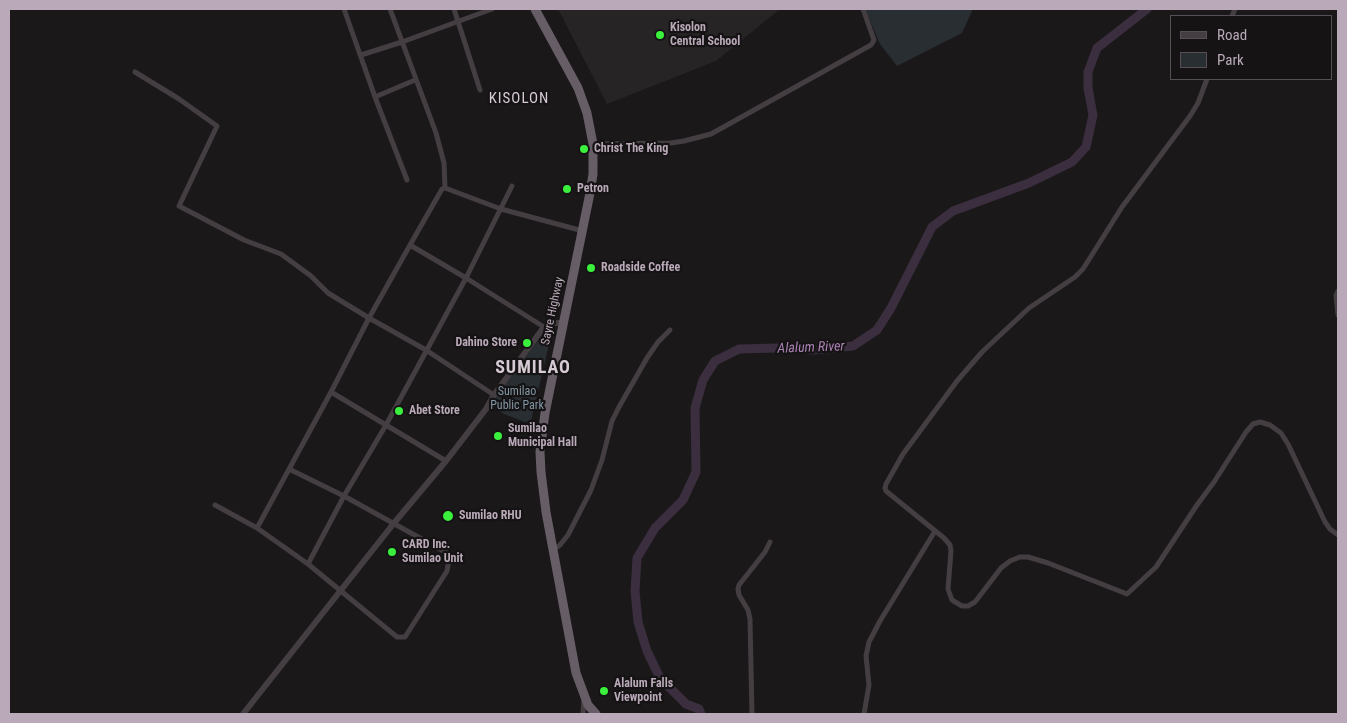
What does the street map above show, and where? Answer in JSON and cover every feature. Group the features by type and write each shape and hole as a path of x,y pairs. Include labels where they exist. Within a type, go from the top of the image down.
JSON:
{"highway":[{"name":"Sayre Highway","path":"535,9 578,88 587,113 593,144 592,174 545,413 540,452 543,493 576,674 588,705 596,714"}],"street":[{"path":"344,9 407,180"},
{"path":"390,9 442,153 445,169 445,188"},
{"path":"454,9 480,90"},
{"path":"361,55 492,9"},
{"path":"593,144 670,143 711,134 872,44 874,40 863,9"},
{"path":"135,72 179,99 217,126 179,206 237,236 280,254 311,276 328,293 426,350 494,395"},
{"path":"375,97 415,80"},
{"path":"1207,80 1198,103 1190,116 1122,207 1083,269 1075,277 1029,308 982,352 903,454 886,484 886,491 950,545 948,589 952,600 962,606 968,606 975,602 1001,568 1010,561 1020,557 1028,557 1048,563 1127,594 1156,567 1246,432 1253,424 1260,422 1270,425 1284,439 1325,522 1338,535"},
{"path":"308,564 466,278 512,186"},
{"path":"445,188 501,209 582,232"},
{"path":"257,528 369,318 442,189 445,188"},
{"path":"410,245 544,327"},
{"path":"1338,291 1336,304 1338,314"},
{"path":"243,714 394,524 446,462 544,327 554,323 564,323"},
{"path":"553,551 568,535 588,497 602,460 612,421 619,407 647,358 658,342 670,330"},
{"path":"331,392 446,462"},
{"path":"215,505 257,528 308,564 397,637 405,637 447,571 449,559 446,553 344,496 289,468"},
{"path":"864,714 869,685 866,656 869,642 935,531"},
{"path":"752,714 750,619 748,610 739,595 738,588 765,552 770,542"},
{"path":"583,714 584,695"}],"shaded area":[{"name":"Kisolon Central School","path":"558,9 780,9 716,61 607,104"}],"green space":[{"path":"865,9 973,9 962,33 897,66 880,44"},
{"name":"Sumilao Public Park","path":"548,335 550,340 531,421 525,422 504,414 495,408 493,401 541,337"}],"waterway":[{"name":"Alalum River","path":"701,714 699,709 686,704 660,678 647,651 638,622 635,591 637,558 655,528 683,500 696,472 695,408 703,380 715,361 739,349 778,348 814,350 853,346 877,330 891,308 932,227 953,211 1029,183 1072,162 1086,147 1093,115 1088,88 1088,72 1097,48 1147,9"}],"place":[{"name":"Kisolon Central School","path":"660,35"},
{"name":"Christ The King","path":"584,149"},
{"name":"Petron","path":"567,189"},
{"name":"Roadside Coffee","path":"591,268"},
{"name":"Dahino Store","path":"527,343"},
{"name":"Abet Store","path":"399,411"},
{"name":"Sumilao Municipal Hall","path":"498,436"},
{"name":"Sumilao RHU","path":"448,516"},
{"name":"CARD Inc. Sumilao Unit","path":"392,552"},
{"name":"Alalum Falls Viewpoint","path":"604,691"}],"district":[{"name":"KISOLON","path":"519,99"},
{"name":"SUMILAO","path":"533,368"}]}
